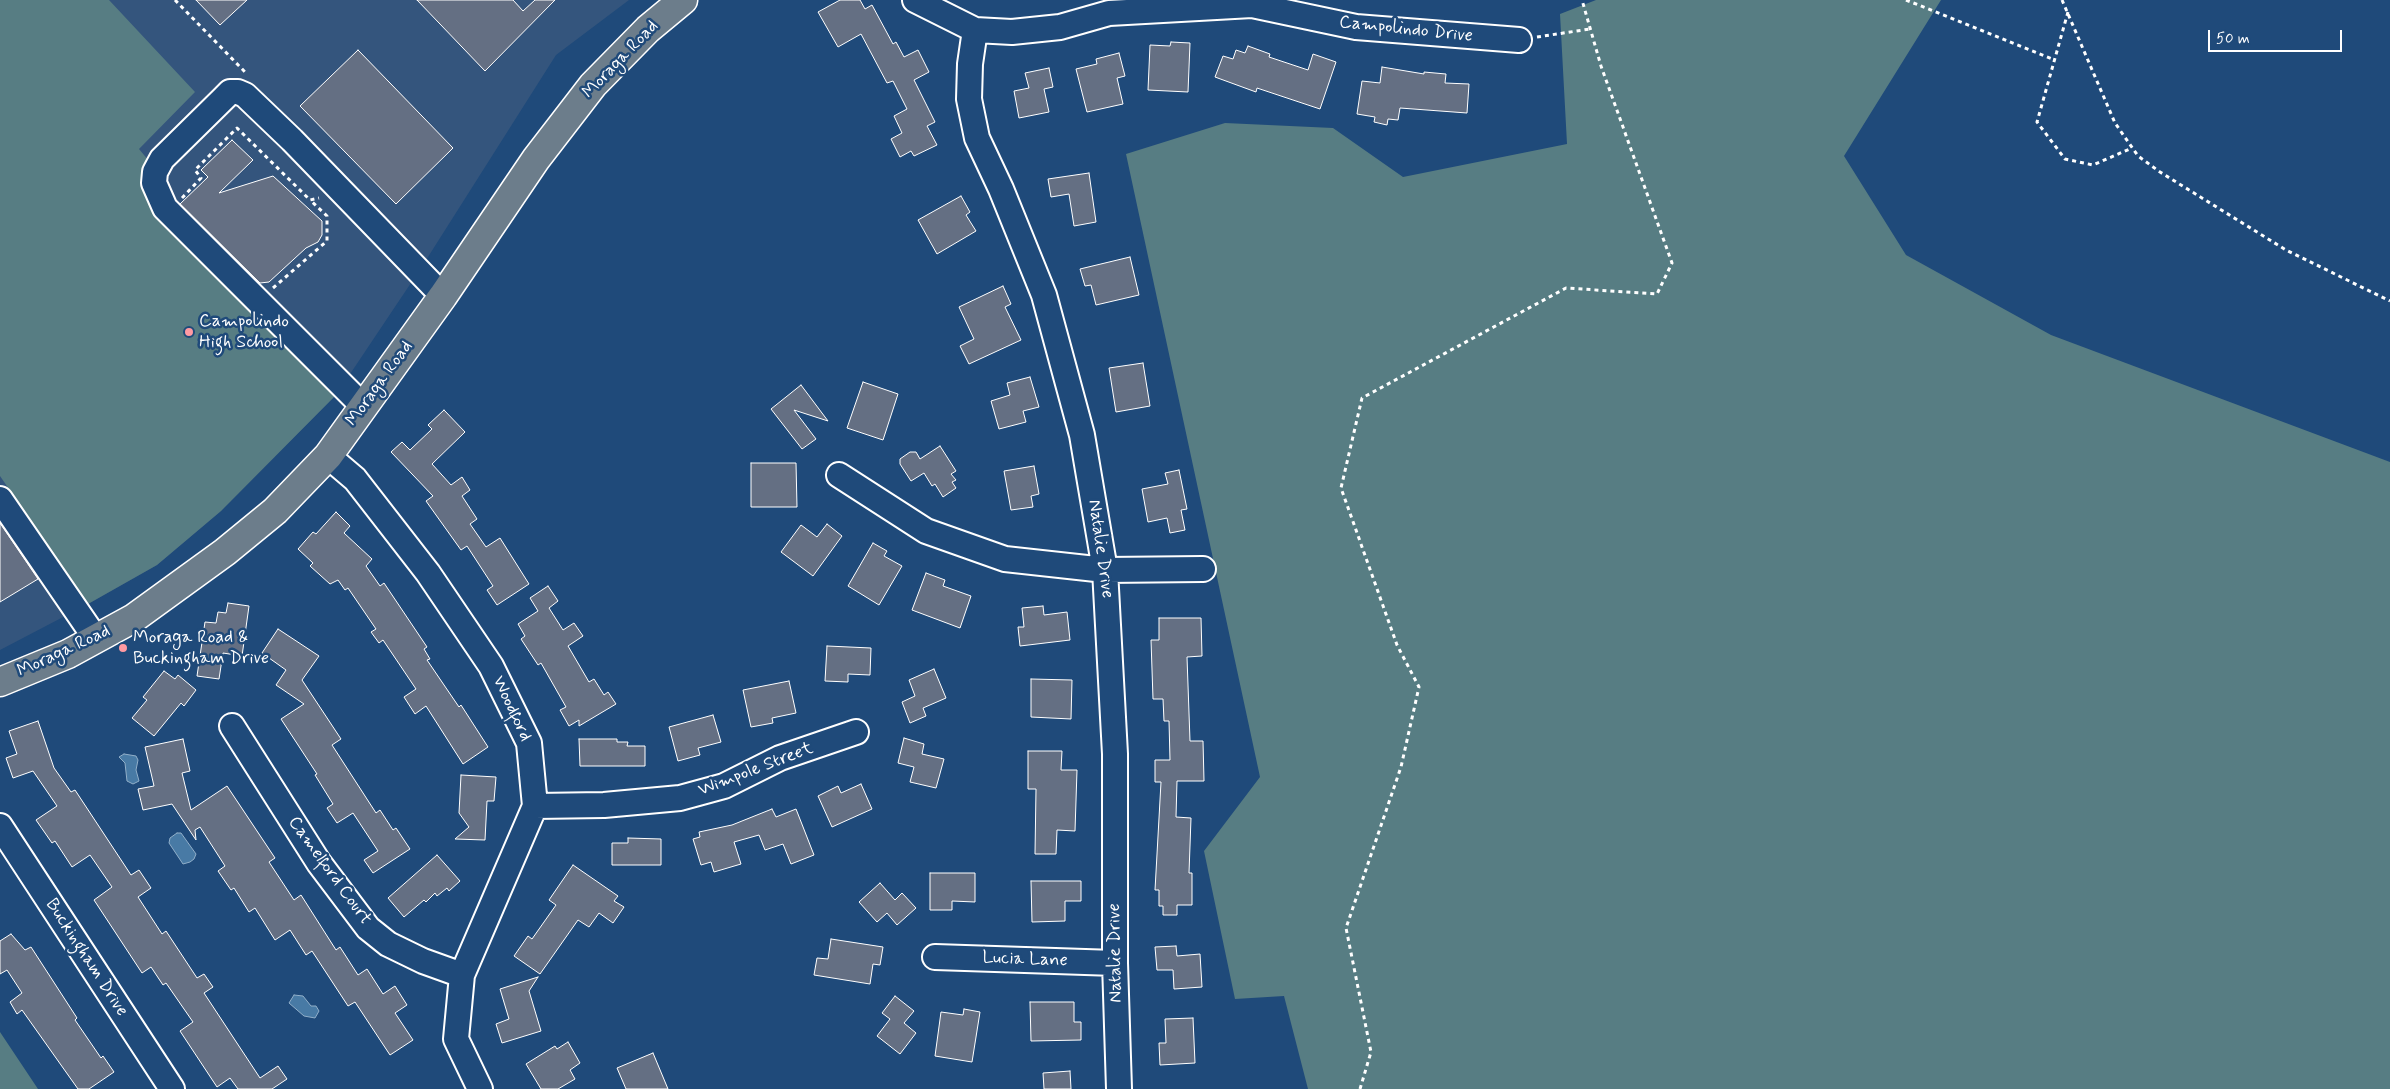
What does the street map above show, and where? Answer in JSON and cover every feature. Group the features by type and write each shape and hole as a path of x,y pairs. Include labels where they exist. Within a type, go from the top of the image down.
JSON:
{"main road":[{"name":"Moraga Road","path":"0,682 68,654 134,618 225,552 275,511 328,456 443,296 536,159 593,85 648,29 683,0"}],"street":[{"name":"Campolindo Drive","path":"914,0 976,30 1012,32 1060,27 1109,13 1252,5 1356,27 1519,40"},
{"name":"Natalie Drive","path":"976,30 970,64 969,99 977,138 1001,189 1044,295 1082,435 1105,570 1115,754 1115,963 1119,1089"},
{"path":"364,407 165,208 154,183 155,172 162,159 230,92 238,92 245,95 292,140 443,296"},
{"name":"Woodford","path":"328,456 355,479 428,573 491,666 529,743 535,806 462,975 456,1039 480,1089"},
{"path":"839,475 926,531 1004,559 1105,570 1203,569"},
{"path":"0,499 96,639"},
{"name":"Camelford Court","path":"232,726 319,863 368,928 388,944 462,975"},
{"name":"Wimpole Street","path":"535,806 604,805 680,798 724,786 780,758 856,732"},
{"name":"Buckingham Drive","path":"0,826 172,1089"},
{"name":"Lucia Lane","path":"935,957 1115,963"}],"path":[{"path":"1360,1089 1371,1052 1346,928 1401,767 1419,687 1397,645 1340,488 1362,398 1566,288 1657,294 1672,263 1600,66 1582,0"},
{"path":"1906,0 2055,60"},
{"path":"2062,0 2116,123 2138,156 2160,172 2286,250 2390,301"},
{"path":"2068,12 2038,122 2065,159 2092,165 2132,148"},
{"path":"1519,40 1590,29"},
{"path":"176,204 201,178 195,170 237,128 254,144"},
{"path":"269,292 327,241 327,216 310,200"}],"shaded area":[{"name":"Campolindo High School","path":"0,0 629,0 556,55 421,268 336,395 221,511 157,565 0,650"},
{"path":"124,754 136,756 138,760 136,770 139,781 133,784 127,781 125,763 119,757"},
{"path":"177,833 181,833 196,854 190,862 183,864 169,843 170,838"},
{"path":"294,995 303,996 311,1006 316,1006 319,1011 315,1018 304,1016 289,1003"}],"green space":[{"path":"0,0 109,0 195,92 139,149 149,161 147,188 336,395 221,511 157,565 88,604 0,476"},
{"path":"1596,0 1941,0 1844,156 1906,255 2051,335 2390,462 2390,1089 1308,1089 1284,996 1235,999 1204,851 1260,777 1126,154 1225,123 1333,128 1403,177 1567,144 1560,14"},
{"path":"0,1032 38,1089 0,1089"}],"building":[{"path":"196,0 247,0 220,25"},
{"path":"417,0 513,0 523,11 535,0 555,0 485,71"},
{"path":"840,0 860,0 865,9 872,5 893,44 896,42 904,57 918,50 929,72 914,80 935,122 927,126 937,145 914,156 911,151 900,157 891,139 902,133 894,116 907,109 893,81 887,83 861,34 838,47 818,12"},
{"path":"1171,42 1190,43 1188,92 1148,90 1150,45 1170,46"},
{"path":"1248,46 1270,54 1269,57 1308,70 1313,54 1336,62 1320,109 1257,88 1256,92 1215,77 1223,56 1233,59 1236,50 1245,53"},
{"path":"358,50 453,148 396,204 300,106"},
{"path":"1119,53 1125,76 1117,78 1123,104 1087,112 1076,69 1097,64 1096,59"},
{"path":"1382,67 1424,74 1424,72 1446,74 1445,83 1469,84 1467,113 1400,108 1398,120 1388,119 1387,125 1374,122 1375,117 1357,114 1362,81 1380,83"},
{"path":"1049,68 1053,87 1044,89 1049,112 1019,118 1014,91 1029,88 1025,73"},
{"path":"232,140 253,160 219,193 273,176 322,221 322,235 318,242 306,248 269,282 260,283 180,204 208,177 201,170"},
{"path":"1089,173 1096,222 1074,226 1069,194 1051,197 1048,179"},
{"path":"961,196 970,212 966,215 976,231 937,254 918,220"},
{"path":"1130,257 1139,295 1096,305 1091,285 1085,286 1080,269"},
{"path":"1003,286 1011,304 1005,307 1021,340 969,364 960,346 974,339 959,307"},
{"path":"1143,363 1150,406 1116,412 1109,368"},
{"path":"1030,377 1039,407 1023,411 1026,422 999,429 991,401 1010,395 1007,383"},
{"path":"863,382 898,394 883,440 847,428"},
{"path":"801,385 828,421 794,410 816,439 802,449 771,409"},
{"path":"444,410 465,432 432,464 451,485 462,477 470,490 462,496 477,519 470,524 486,547 500,538 529,584 497,605 487,590 493,586 467,546 461,550 426,501 433,496 391,452 402,442 410,450 432,429 428,425"},
{"path":"940,446 956,471 951,474 956,480 952,482 956,488 943,497 935,484 932,486 924,473 911,481 900,464 900,459 910,452 916,452 920,459"},
{"path":"751,463 796,463 797,507 751,507"},
{"path":"1034,466 1039,494 1031,496 1033,507 1011,510 1004,471"},
{"path":"1179,470 1187,509 1181,510 1185,530 1170,533 1167,518 1148,522 1142,489 1168,484 1165,473"},
{"path":"336,512 350,526 344,533 372,559 366,566 380,586 384,583 427,647 424,649 430,659 427,660 459,707 461,705 488,747 463,764 426,706 415,714 404,697 416,689 383,640 379,643 371,632 376,629 348,588 345,590 338,580 330,584 310,566 313,563 298,549 313,532 316,534"},
{"path":"0,523 38,579 0,602"},
{"path":"827,524 842,536 813,576 781,552 801,525 817,537"},
{"path":"873,543 887,551 884,556 902,566 879,605 848,586"},
{"path":"926,573 945,580 943,586 971,596 960,628 912,610"},
{"path":"548,586 558,601 549,608 563,630 574,623 583,636 568,646 589,682 594,679 604,695 608,692 616,704 579,726 579,720 569,726 560,710 566,707 541,663 538,665 521,639 525,636 518,624 538,611 530,598"},
{"path":"228,603 249,606 242,656 223,653 219,679 197,676 205,622 216,623 218,612 226,613"},
{"path":"1043,606 1044,615 1067,612 1070,640 1020,646 1018,627 1024,627 1022,608"},
{"path":"1159,618 1201,618 1202,656 1187,657 1190,741 1203,741 1204,781 1177,781 1176,817 1191,818 1189,873 1192,873 1192,905 1177,905 1177,915 1163,915 1163,906 1159,906 1159,890 1155,890 1161,782 1155,782 1155,760 1170,760 1169,721 1164,721 1163,699 1153,699 1151,640 1159,640"},
{"path":"278,629 319,656 302,680 341,739 332,745 376,813 380,810 393,830 396,828 410,849 373,873 364,860 378,851 353,813 337,823 327,808 333,804 315,775 317,774 281,719 304,704 276,685 286,670 262,653"},
{"path":"827,646 871,648 870,675 848,674 848,682 825,681"},
{"path":"934,669 946,698 923,708 926,716 910,723 902,702 915,696 909,680"},
{"path":"164,671 175,679 178,675 196,690 184,706 181,703 154,736 132,718 147,700 143,697"},
{"path":"1031,679 1072,680 1071,719 1031,717"},
{"path":"789,681 796,713 772,718 773,723 751,727 743,690"},
{"path":"713,715 721,742 698,748 700,755 678,761 669,727"},
{"path":"38,721 54,768 71,792 75,790 131,875 139,870 151,888 138,897 162,934 166,931 197,978 204,974 213,987 204,993 260,1078 278,1066 287,1079 272,1089 238,1089 230,1078 217,1087 180,1031 193,1022 166,983 163,985 151,967 142,973 94,900 112,887 90,855 72,867 55,841 52,843 36,820 57,806 33,771 13,778 6,758 17,754 9,731"},
{"path":"904,738 924,744 922,754 944,759 936,788 910,782 914,767 898,763"},
{"path":"183,739 190,771 182,773 191,810 227,786 275,858 269,862 294,900 301,895 336,950 340,947 358,975 367,969 383,994 395,986 407,1005 395,1013 413,1040 390,1055 355,1002 348,1006 312,951 306,955 290,930 275,940 255,908 249,912 234,888 231,890 218,871 225,866 200,827 195,830 196,840 172,804 143,810 138,789 154,786 145,747"},
{"path":"579,739 617,739 617,742 628,742 627,746 645,746 645,766 580,766"},
{"path":"1028,751 1062,751 1061,770 1077,770 1075,831 1057,830 1056,854 1035,854 1036,789 1028,789"},
{"path":"461,775 496,777 494,801 487,801 485,840 455,839 469,827 459,813"},
{"path":"861,784 872,809 832,827 818,796 838,786 841,793"},
{"path":"772,809 776,817 796,809 814,855 791,864 783,844 765,850 759,835 734,842 741,864 714,872 711,862 701,865 693,839 700,837 699,832 732,825"},
{"path":"628,838 661,839 661,865 612,865 612,843 628,843"},
{"path":"437,855 460,881 449,891 447,888 437,896 435,893 426,902 424,900 404,917 388,898"},
{"path":"573,865 618,896 614,901 624,907 613,923 599,913 589,927 578,920 540,974 514,956 528,936 532,939 556,905 549,900"},
{"path":"930,873 975,873 975,902 952,901 952,910 930,910"},
{"path":"1031,881 1081,881 1081,901 1065,901 1065,921 1032,922"},
{"path":"880,883 895,900 902,893 916,908 897,925 887,913 877,922 859,902"},
{"path":"11,934 25,950 31,947 77,1018 75,1020 101,1058 103,1056 114,1072 89,1089 78,1089 22,1010 17,1014 10,1002 22,993 7,970 0,974 0,941"},
{"path":"831,939 883,947 880,965 873,964 870,984 814,975 817,958 828,959"},
{"path":"1176,946 1177,956 1200,954 1202,987 1174,989 1173,970 1157,970 1155,947"},
{"path":"538,977 529,991 541,1031 502,1043 496,1024 509,1019 500,989"},
{"path":"895,996 914,1011 904,1023 916,1033 900,1054 877,1036 890,1019 882,1013"},
{"path":"1030,1002 1074,1002 1074,1022 1081,1022 1081,1040 1031,1041"},
{"path":"964,1009 980,1012 972,1062 935,1056 941,1012 963,1015"},
{"path":"1193,1018 1195,1063 1160,1065 1159,1043 1166,1043 1165,1019"},
{"path":"568,1042 580,1063 570,1070 575,1079 558,1089 541,1089 526,1064 555,1046 557,1049"},
{"path":"653,1053 668,1089 626,1089 617,1068"},
{"path":"1070,1071 1071,1089 1044,1089 1043,1073"}],"place":[{"name":"Campolindo High School","path":"189,332"},
{"name":"Moraga Road & Buckingham Drive","path":"123,648"}]}
